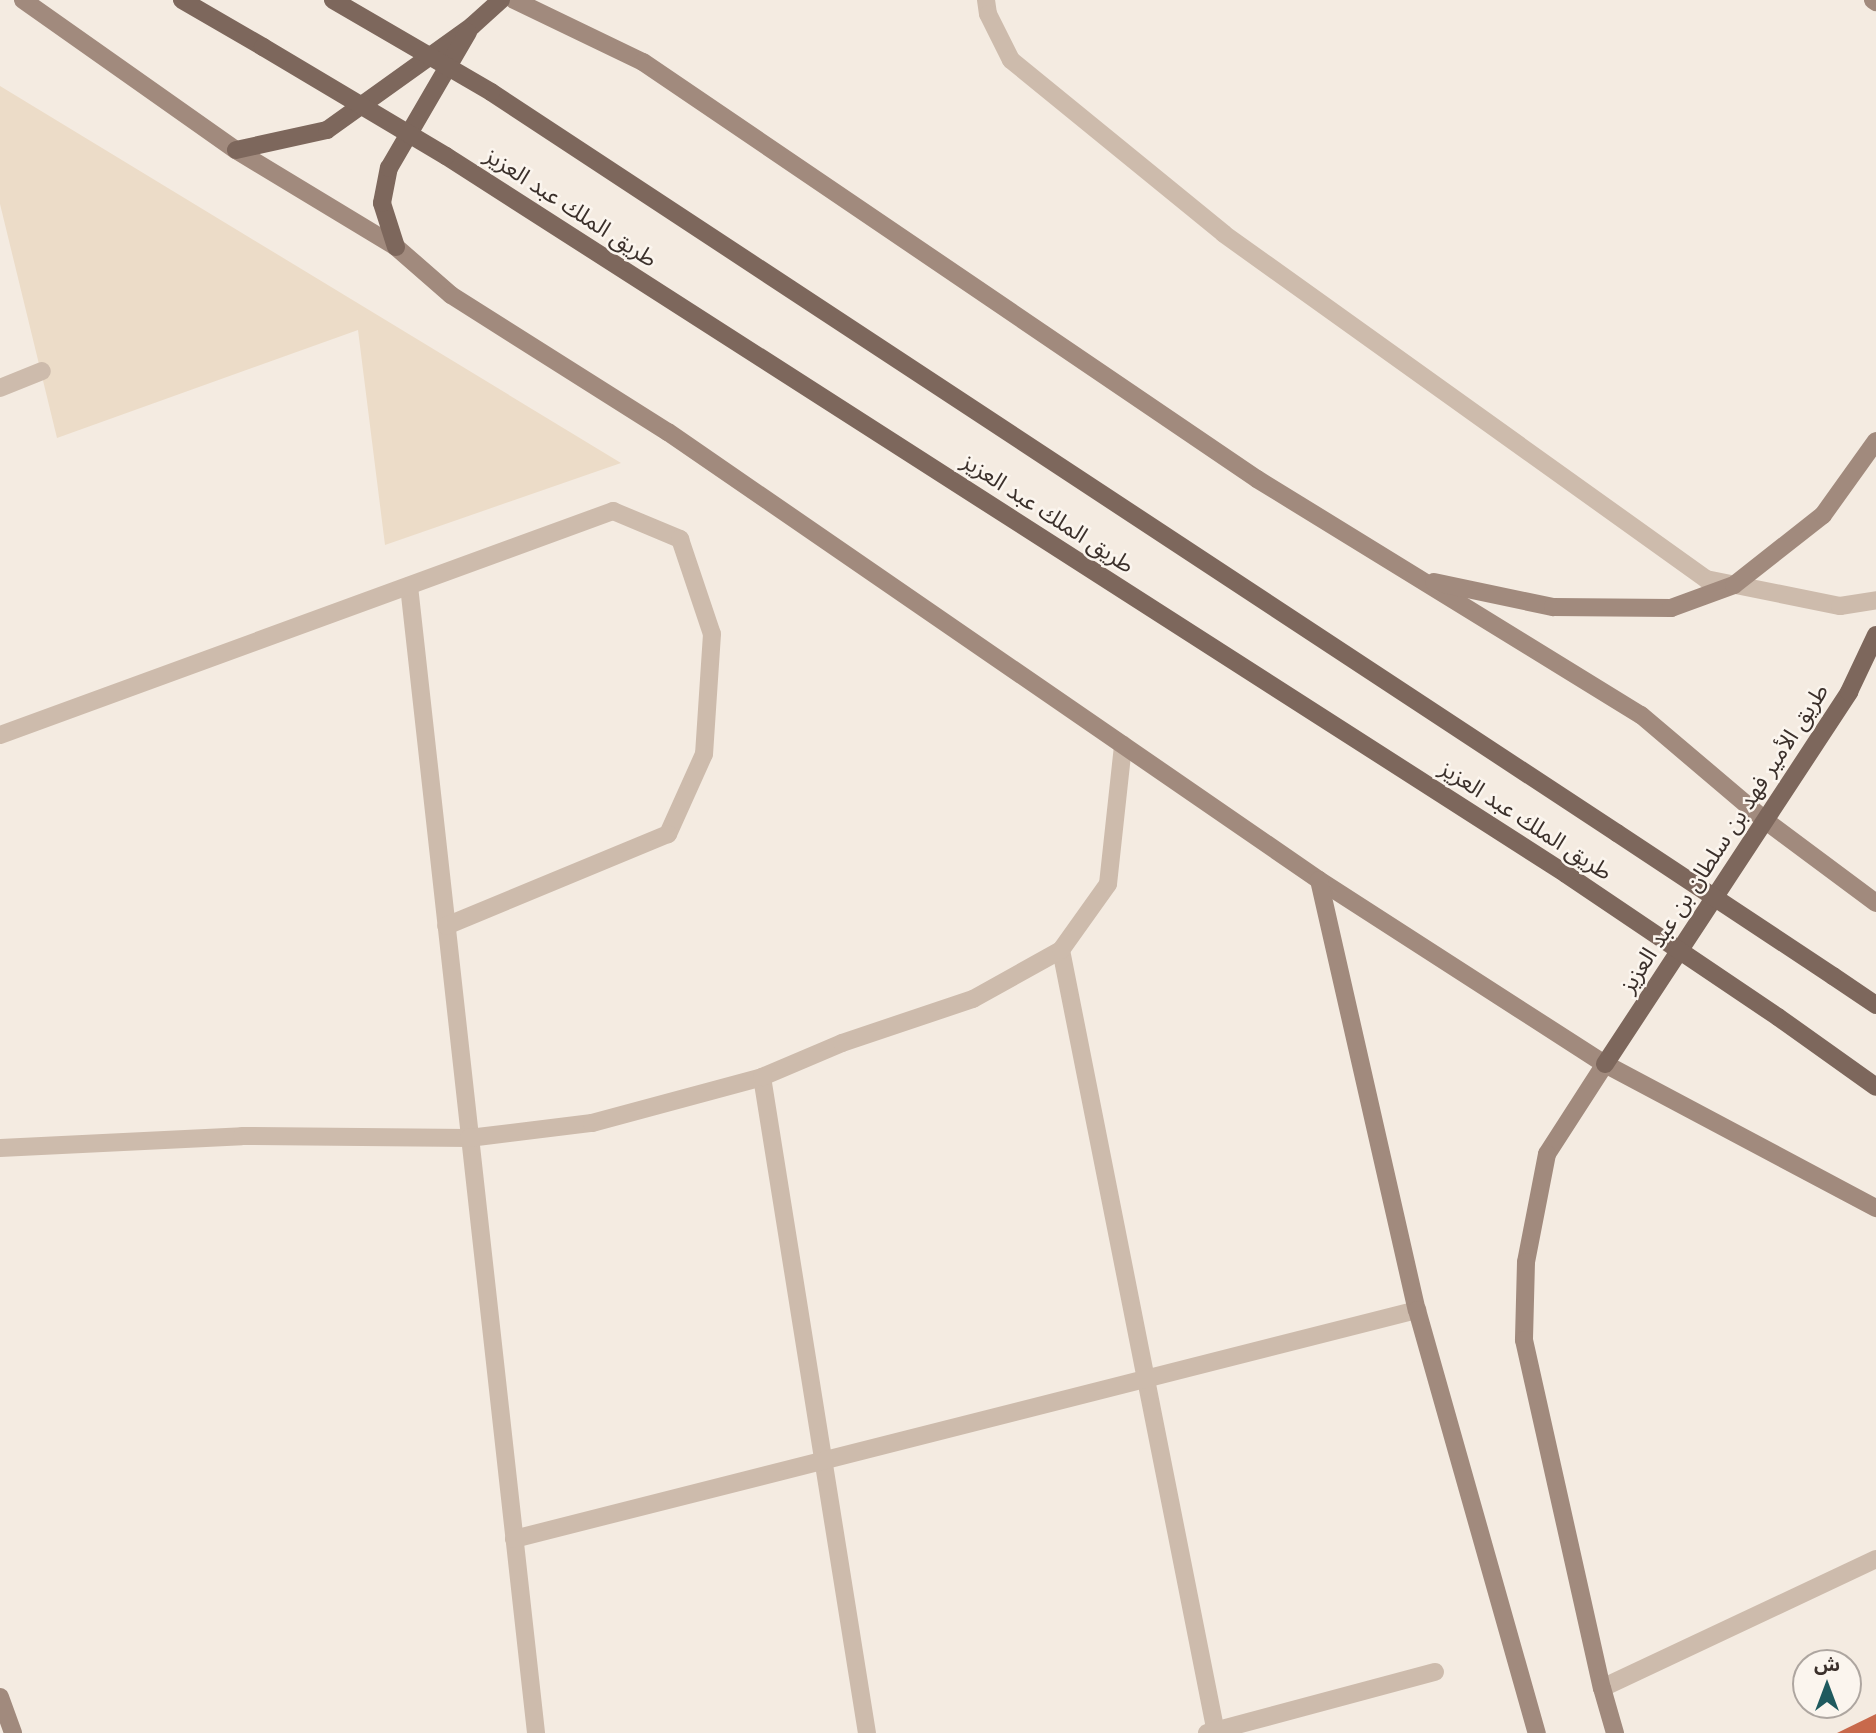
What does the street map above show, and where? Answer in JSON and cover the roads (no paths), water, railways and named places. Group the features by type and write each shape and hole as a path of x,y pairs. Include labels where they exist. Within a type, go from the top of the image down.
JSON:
{"main road":[{"name":"طريق الملك عبد العزيز","path":"182,0 446,156 1566,874 1778,1017 1876,1087"},
{"path":"333,0 491,92 1876,1005"},
{"path":"236,150 327,130 472,26 501,0"},
{"path":"396,247 382,203 389,168 472,26"},
{"name":"طريق الأمير فهد بن سلطان بن عبد العزيز","path":"1605,1064 1849,692 1876,635"}],"street":[{"path":"23,0 236,150 396,247 451,295 668,432 1320,880 1605,1064 1876,1208"},
{"path":"514,0 643,62 1257,479 1641,715 1766,821 1876,903"},
{"path":"986,0 988,14 1011,60 1223,234 1706,579 1840,606 1876,600"},
{"path":"0,388 42,371"},
{"path":"1421,579 1553,607 1671,608 1734,585 1823,515 1876,441"},
{"path":"0,736 613,511 680,539 712,634 704,754 668,834 446,926"},
{"path":"409,586 536,1733"},
{"path":"0,1148 242,1136 469,1138 592,1123 762,1077 842,1043 972,999 1061,950 1108,884 1123,745"},
{"path":"1320,880 1417,1310 1537,1733"},
{"path":"1061,950 1213,1732 1435,1672"},
{"path":"1605,1064 1547,1154 1526,1262 1524,1340 1602,1688 1615,1733"},
{"path":"762,1077 867,1733"},
{"path":"514,1539 1417,1310"},
{"path":"1602,1688 1876,1559"},
{"path":"0,1697 13,1733"}]}
